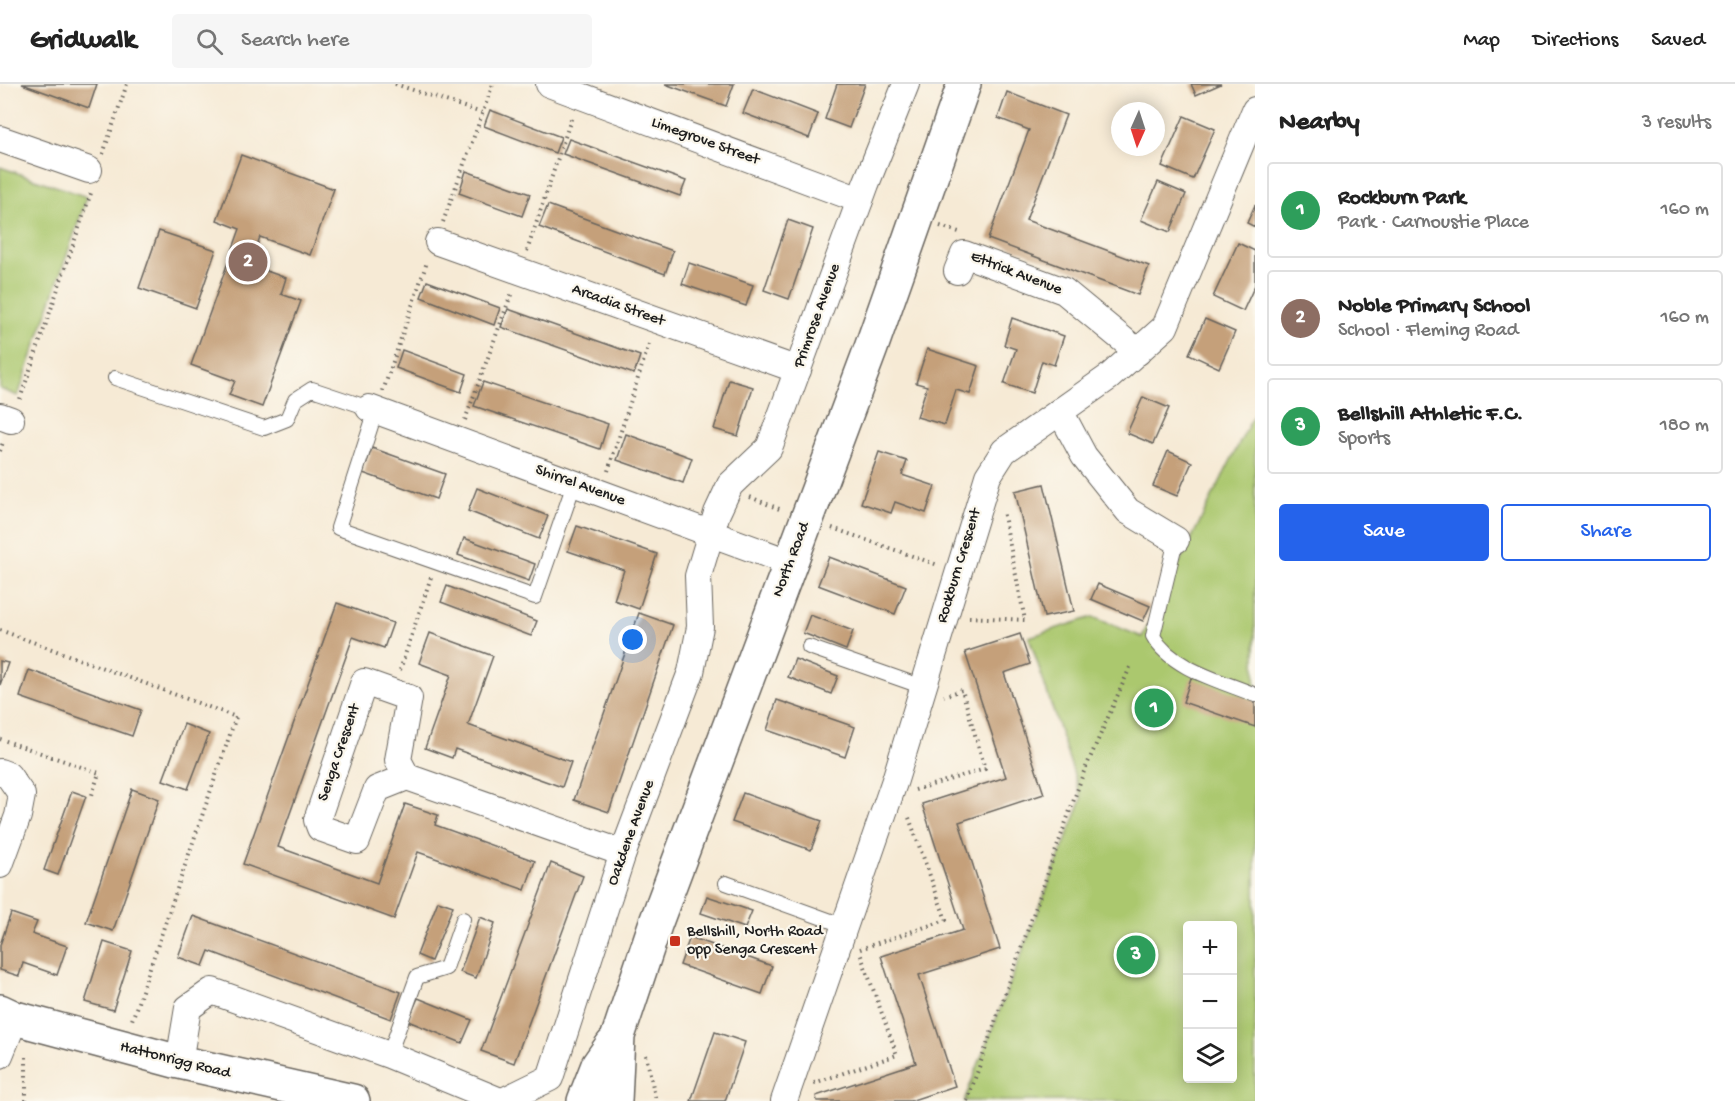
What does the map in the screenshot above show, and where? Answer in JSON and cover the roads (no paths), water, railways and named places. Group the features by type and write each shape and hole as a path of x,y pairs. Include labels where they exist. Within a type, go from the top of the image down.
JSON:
{"main road":[{"name":"North Road","path":"615,1101 618,1036 655,925 807,519 964,84"},
{"name":"Hattonrigg Road","path":"8,1014 179,1062 347,1100"},
{"name":"North Road","path":"584,1101 598,1065 618,1036"}],"street":[{"name":"Limegrove Street","path":"549,84 860,200"},
{"name":"Primrose Avenue","path":"710,535 730,485 769,448 860,200 906,84"},
{"name":"Rockburn Crescent","path":"785,1097 845,926 898,787 921,697 988,476 1004,451 1138,352 1165,327 1255,110"},
{"path":"0,138 94,172"},
{"name":"Arcadia Street","path":"438,242 798,370"},
{"name":"Ettrick Avenue","path":"960,262 1064,291 1138,352"},
{"name":"Shirrel Avenue","path":"372,409 710,535 791,562"},
{"path":"1060,411 1084,456 1128,511 1176,540"},
{"name":"Oakdene Avenue","path":"179,1062 188,1008 212,991 389,1055 502,1101 550,1078 623,853 691,672 700,627 698,576 710,535"},
{"name":"Senga Crescent","path":"364,682 409,698 398,760 407,777 377,789 357,841 320,828 317,820 364,682"},
{"path":"0,772 8,775 22,795 18,816 0,865"},
{"path":"407,777 623,853"},
{"path":"1,1052 8,1014"}],"lane":[{"path":"115,378 264,428 287,419 295,400 312,389 372,409 338,528 535,597 574,484"},
{"path":"1176,540 1153,636 1160,648 1182,663 1255,695"},
{"path":"809,647 921,697"},
{"path":"726,883 845,926"},
{"path":"389,1055 417,977 446,968 462,919"}],"place":[{"name":"Noble Primary School","path":"248,262"},
{"name":"Rockburn Park","path":"1154,708"},
{"name":"Bellshill, North Road opp Senga Crescent","path":"675,941"},
{"name":"Bellshill Athletic F.C.","path":"1136,955"}]}
